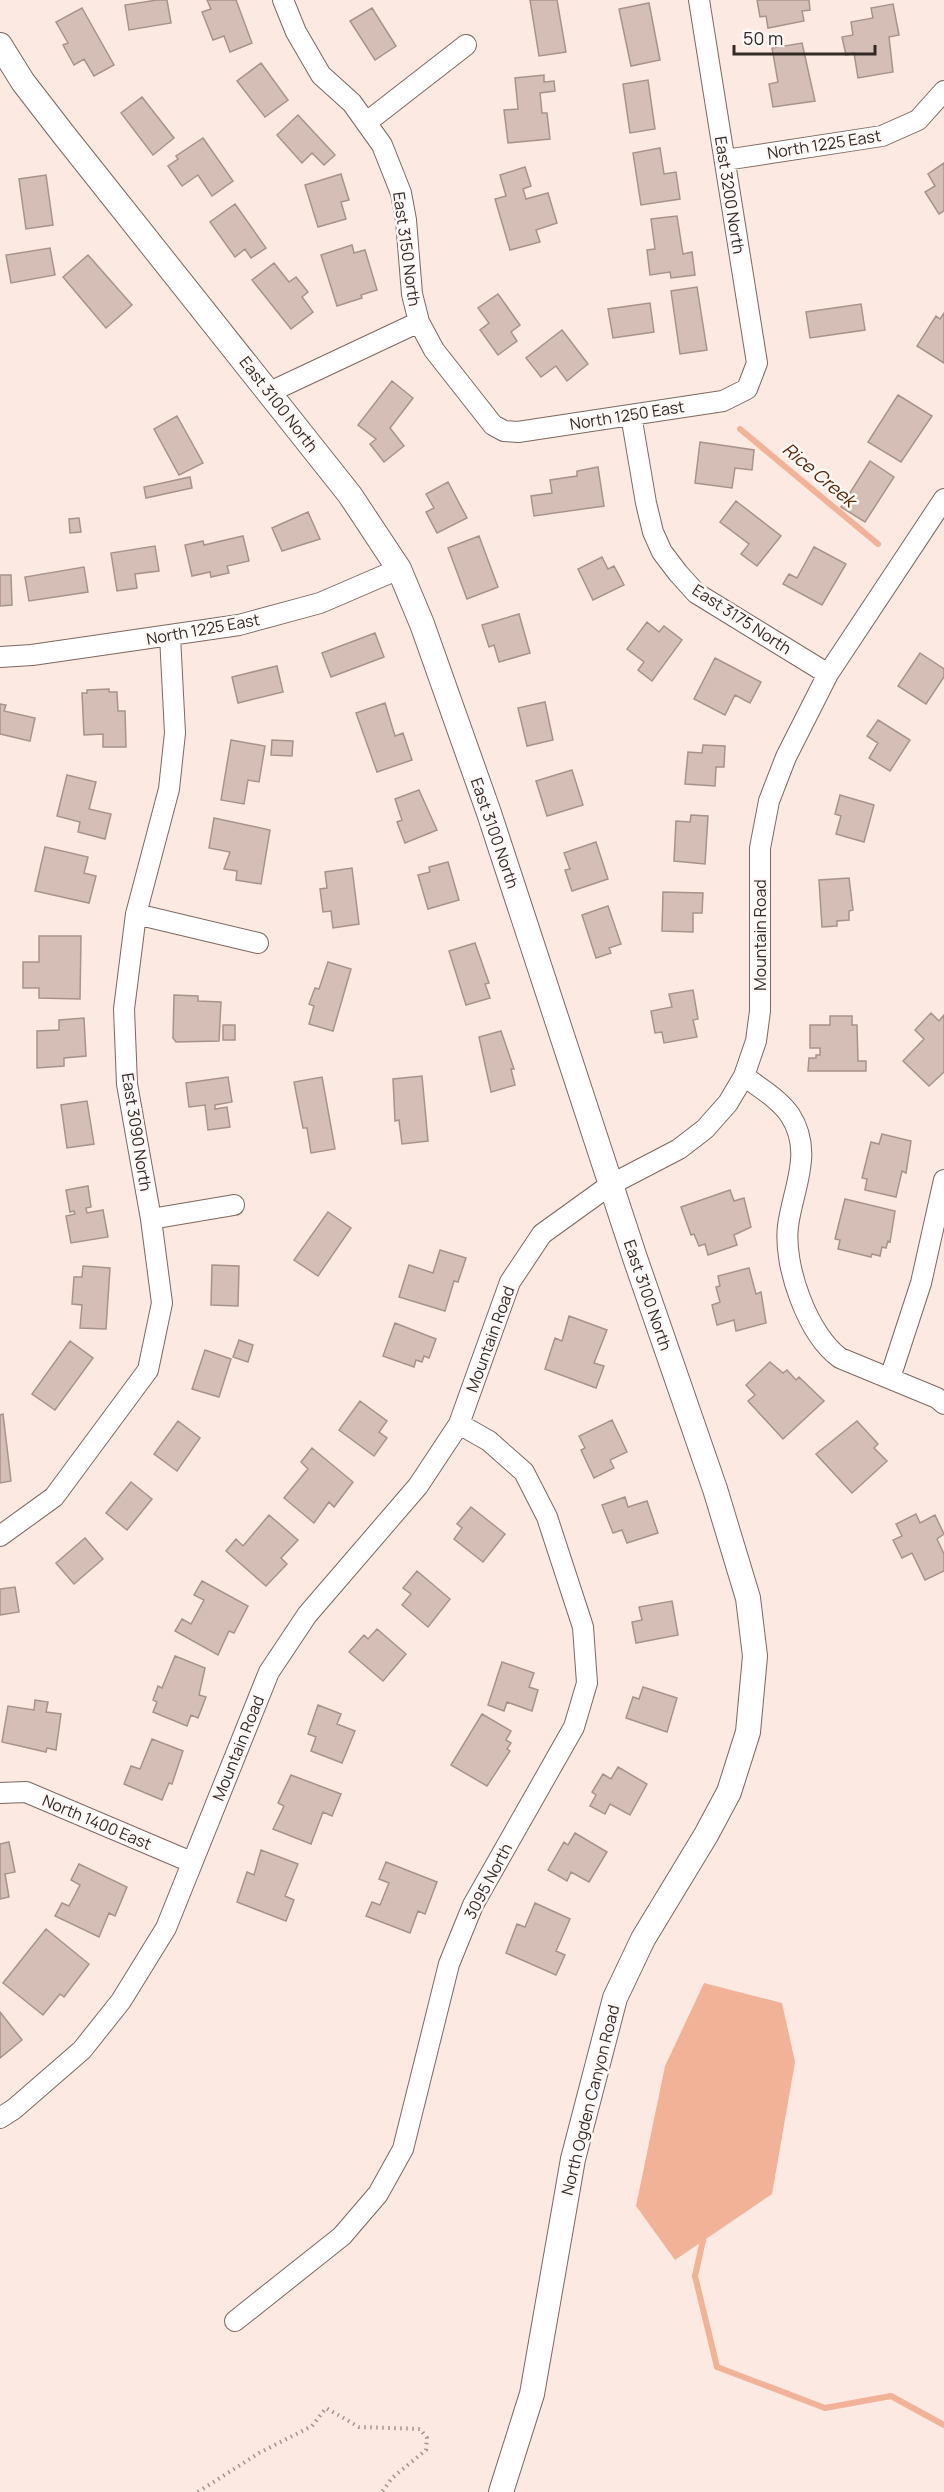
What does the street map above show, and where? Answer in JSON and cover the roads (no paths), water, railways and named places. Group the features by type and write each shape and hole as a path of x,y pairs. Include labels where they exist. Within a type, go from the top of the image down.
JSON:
{"main road":[{"name":"East 3100 North","path":"0,45 23,82 64,135 350,495 399,569 463,738 610,1185 715,1489 748,1598 755,1656 748,1732"},
{"name":"North Ogden Canyon Road","path":"501,2492 532,2394 573,2158 615,1998 643,1939 706,1835 729,1792 748,1732"}],"street":[{"name":"East 3150 North","path":"284,0 296,32 321,75 352,103 368,122 382,145 401,194 406,220 412,294 419,322 434,350 493,425 504,431"},
{"name":"East 3200 North","path":"699,0 757,363 747,389"},
{"path":"368,122 466,45"},
{"name":"North 1225 East","path":"725,160 882,136 918,120 944,91"},
{"path":"270,392 419,322"},
{"name":"North 1250 East","path":"504,431 518,432 723,401 747,389"},
{"name":"East 3175 North","path":"631,415 645,502 653,532 662,552 696,593 828,674"},
{"name":"Mountain Road","path":"0,2118 14,2109 82,2050 121,2001 166,1928 269,1672 307,1615 418,1486 459,1424 510,1282 542,1234 610,1185 679,1149 705,1129 728,1103 744,1077 756,1041 760,1011 760,848 768,801 786,757 828,674 944,499"},
{"name":"North 1225 East","path":"0,657 32,656 239,625 320,603 399,569"},
{"name":"East 3090 North","path":"0,1536 54,1497 148,1370 162,1303 151,1219 127,1084 124,1009 136,914 169,789 175,733 170,636"},
{"path":"136,914 258,943"},
{"path":"744,1077 790,1115 798,1136 802,1155 801,1178 788,1227 788,1248 803,1309 826,1348 840,1358 937,1398 944,1404"},
{"path":"890,1378 921,1283 944,1180"},
{"path":"151,1219 234,1205"},
{"name":"3095 North","path":"235,2321 342,2236 378,2194 403,2149 453,1954 473,1905 574,1727 587,1683 583,1627 547,1517 524,1472 489,1441 459,1424"},
{"name":"North 1400 East","path":"0,1793 26,1792 191,1862"}],"waterway":[{"name":"Rice Creek","path":"740,429 878,544"},
{"path":"703,2240 695,2276 717,2367 825,2408 891,2396 944,2425"}]}
